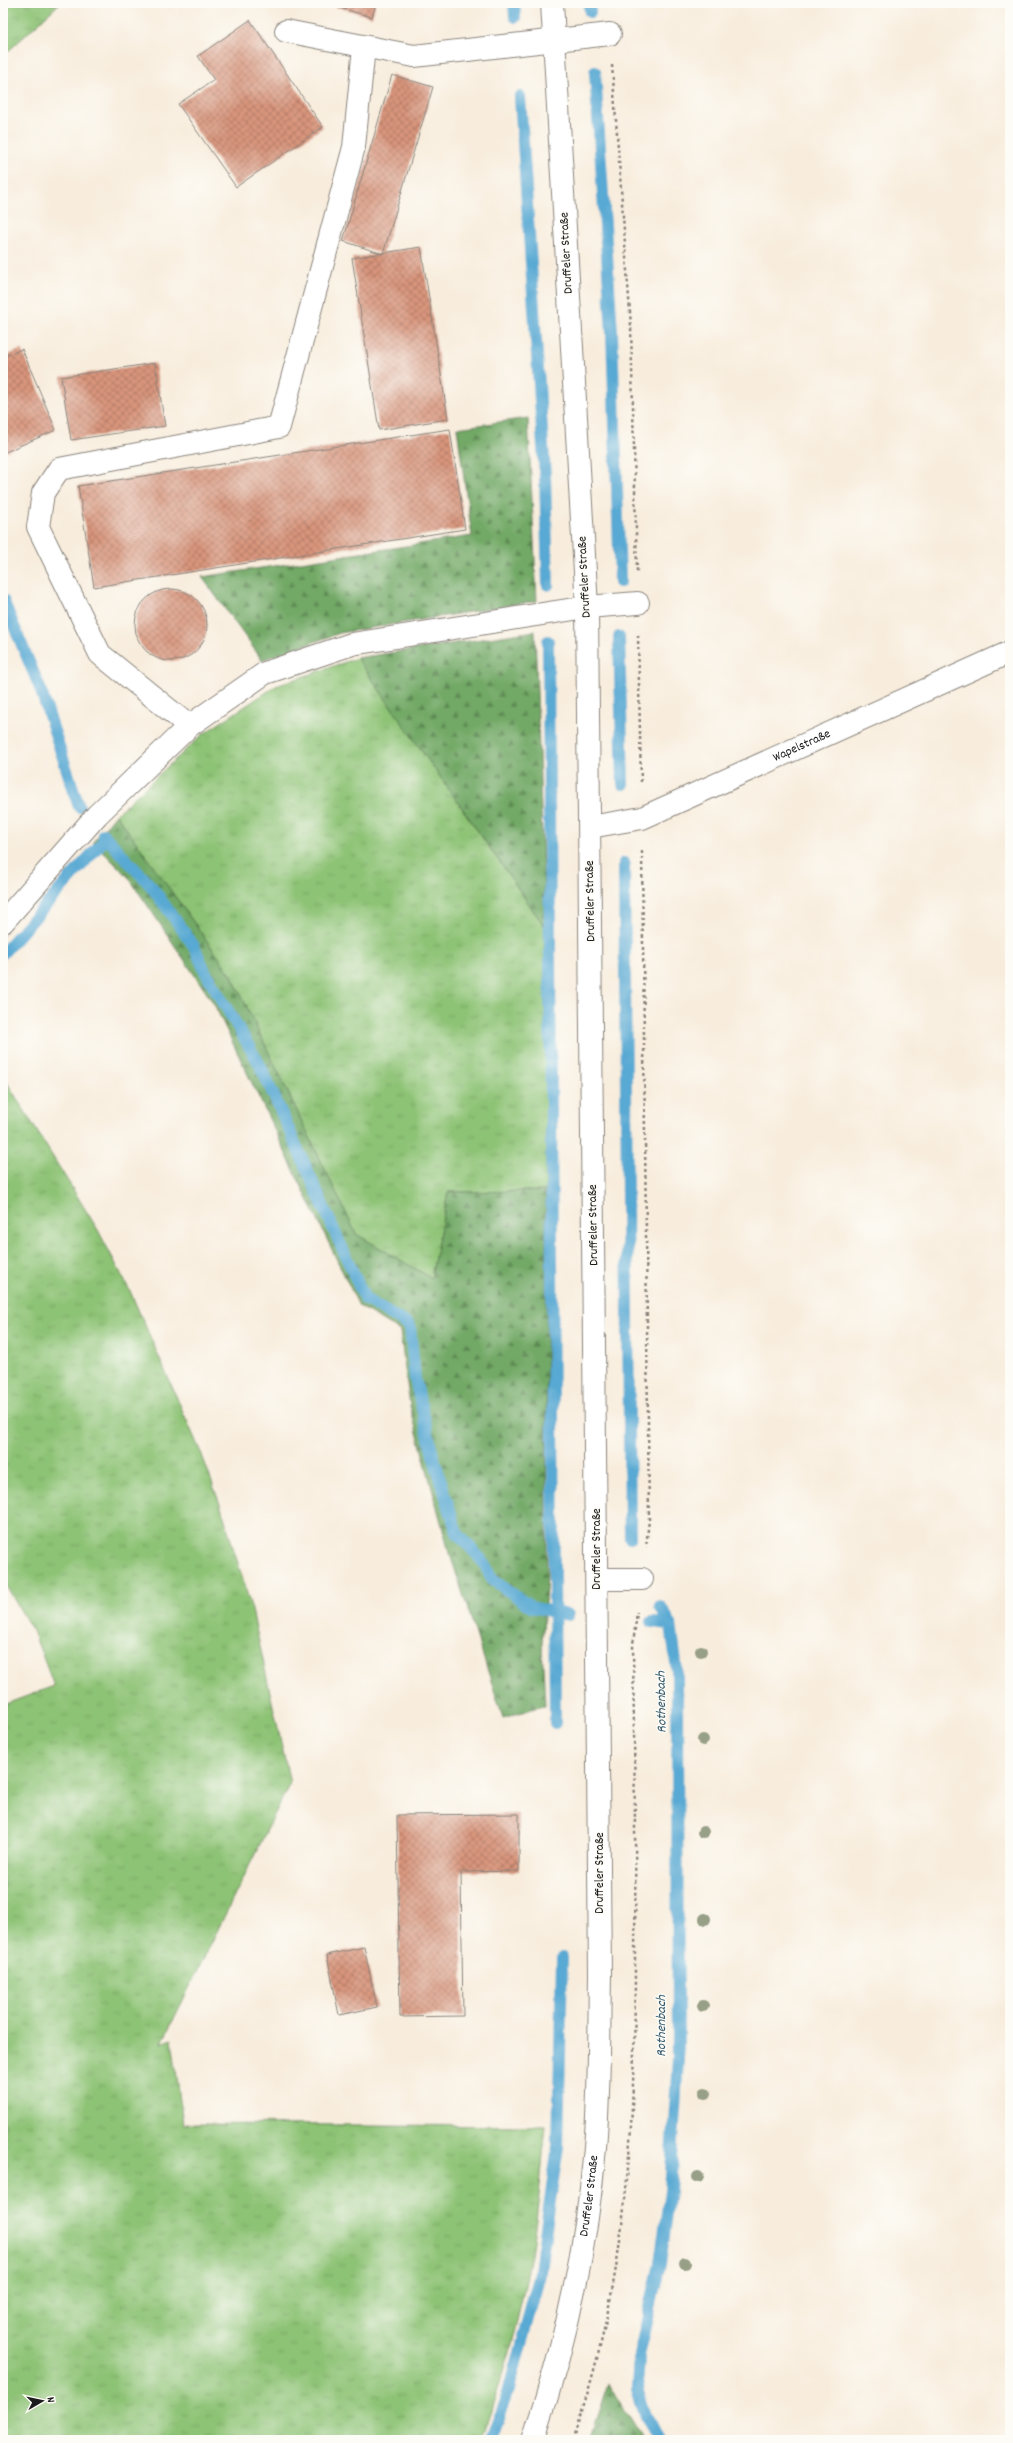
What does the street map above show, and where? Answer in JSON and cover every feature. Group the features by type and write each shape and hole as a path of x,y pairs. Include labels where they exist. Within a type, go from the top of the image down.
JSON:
{"street":[{"name":"Druffeler Straße","path":"533,2440 546,2401 576,2284 588,2215 595,2145 600,1974 587,606 552,3"},
{"path":"286,31 414,56 610,34"},
{"path":"190,726 100,654 38,527 43,493 59,469 279,427 354,147 364,47"},
{"path":"3,922 97,815 190,726 265,673 352,644 587,606 638,603"},
{"name":"Wapelstraße","path":"590,827 642,818 1010,652"},
{"path":"597,1579 642,1579"}],"path":[{"path":"572,2440 588,2394 605,2328 619,2258 628,2185 635,2059 633,1644 649,1520 642,818 631,326 610,34"}],"green space":[{"path":"3,3 60,3 3,56"},
{"path":"528,418 537,601 340,633 262,660 202,577 472,536 457,428"},
{"path":"535,631 545,927 357,658"},
{"path":"357,658 545,927 546,1191 448,1192 431,1278 356,1234 232,976 116,814 203,734 276,686"},
{"path":"116,814 232,976 356,1234 431,1278 448,1192 546,1191 547,1577 542,1643 545,1705 503,1718 447,1545 410,1406 400,1331 359,1306 214,1004 129,878 93,842"},
{"path":"3,1076 98,1230 130,1291 202,1455 222,1510 252,1610 290,1783 162,2043 172,2039 183,2124 546,2126 537,2215 526,2282 506,2362 481,2440 3,2440 3,1705 54,1686 33,1631 3,1581"},
{"path":"608,2383 643,2440 589,2440"}],"building":[{"path":"322,3 376,3 372,17"},
{"path":"250,20 323,127 236,187 178,104 214,80 198,56"},
{"path":"392,75 433,87 383,254 343,241"},
{"path":"421,247 448,419 379,430 352,258"},
{"path":"22,349 56,430 3,453 3,357"},
{"path":"155,363 165,426 71,440 61,377"},
{"path":"450,429 465,529 94,587 78,486"},
{"path":"171,589 191,595 201,605 207,625 201,645 191,655 171,661 151,655 141,645 135,625 141,605 151,595"},
{"path":"519,1814 519,1871 461,1872 463,2016 400,2017 397,1815"},
{"path":"364,1947 377,2007 339,2015 327,1955"}],"waterway":[{"path":"514,3 515,17"},
{"path":"589,3 590,12"},
{"path":"595,72 612,332 620,582"},
{"path":"520,97 545,476 548,585"},
{"path":"3,600 40,688 79,807"},
{"path":"619,637 623,784"},
{"path":"548,641 555,1723"},
{"path":"103,834 151,886 194,946 206,973 260,1065 365,1299 410,1326 415,1379 433,1455 457,1533 481,1559 493,1580 531,1607 568,1615"},
{"path":"3,953 106,838"},
{"path":"624,863 630,1538"},
{"path":"660,1606 671,1624"},
{"name":"Rothenbach","path":"652,1622 671,1624 677,1671 678,2058 670,2191 660,2264 639,2356 637,2389 646,2416 658,2440"},
{"path":"491,2440 507,2396 539,2278 558,2147 562,1958"}]}
